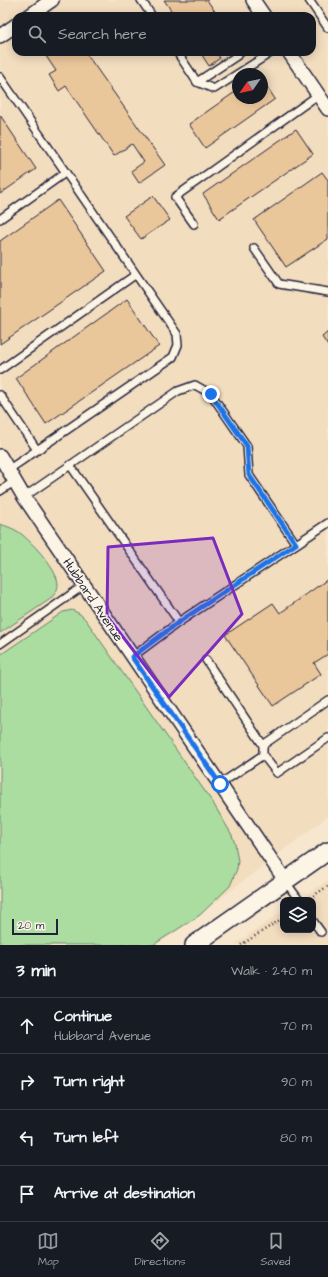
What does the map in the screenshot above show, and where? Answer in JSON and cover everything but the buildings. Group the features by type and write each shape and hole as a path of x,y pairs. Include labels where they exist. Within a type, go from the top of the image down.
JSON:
{"street":[{"path":"35,12 52,0"},
{"path":"253,0 261,12"},
{"path":"0,36 12,28"},
{"path":"292,56 328,109"},
{"name":"Hubbard Avenue","path":"0,456 24,497 285,880"},
{"path":"194,945 328,851"}],"lane":[{"path":"141,0 149,12"},
{"path":"309,0 328,28"},
{"path":"180,56 198,82 214,89 266,56"},
{"path":"198,82 234,56"},
{"path":"0,78 2,86 65,173 135,276 177,334 178,345 173,357 37,450 12,475 0,491"},
{"path":"194,224 175,197 318,95"},
{"path":"0,219 65,173"},
{"path":"254,248 279,284 328,292"},
{"path":"0,370 135,276"},
{"path":"24,497 178,391 195,385 211,394 247,446 249,475 296,544"},
{"path":"0,395 37,450"},
{"path":"70,465 179,622"},
{"path":"132,657 179,622 328,523"},
{"path":"0,644 84,586"},
{"path":"206,660 263,745 263,755 277,773 328,738"},
{"path":"263,745 328,700"},
{"path":"220,784 263,755"},
{"path":"285,880 297,897"},
{"path":"316,925 321,932"}],"path":[{"path":"312,897 328,886"},
{"path":"242,945 280,920"}],"highlighted area":[{"path":"213,538 242,614 169,697 107,616 108,547"}],"shaded area":[{"path":"0,0 328,0 328,816 189,923 155,945 0,945"},
{"path":"328,880 328,945 234,945 280,913 280,933 316,933 316,897 303,897"}],"green space":[{"path":"0,524 17,531 35,547 53,571 57,578 58,586 54,595 49,600 0,633"},
{"path":"72,610 80,614 86,620 213,803 232,835 235,844 238,861 237,869 230,886 200,915 153,945 0,945 0,655 63,612"}],"route":[{"path":"211,394 247,446 249,475 296,544 179,622 132,657 220,784"}]}
